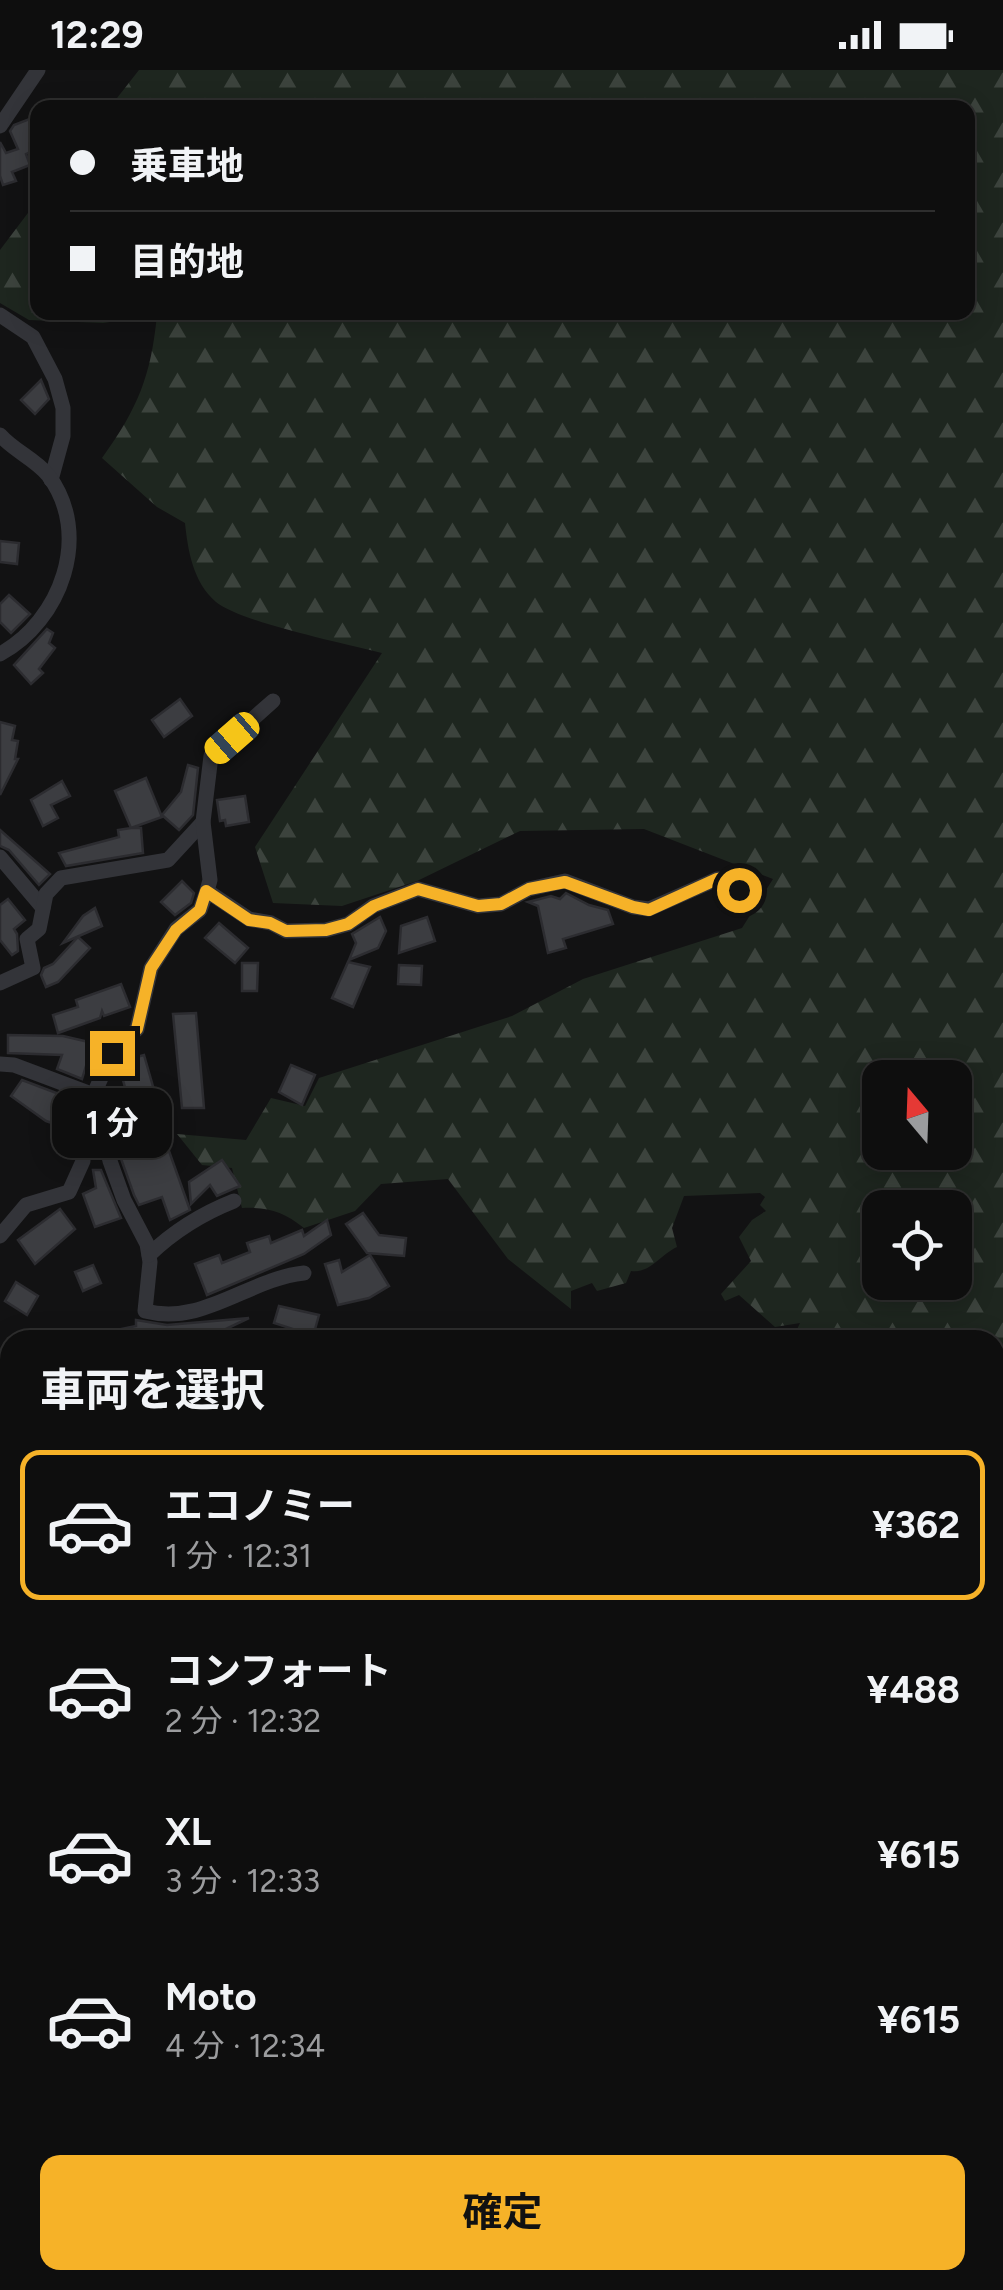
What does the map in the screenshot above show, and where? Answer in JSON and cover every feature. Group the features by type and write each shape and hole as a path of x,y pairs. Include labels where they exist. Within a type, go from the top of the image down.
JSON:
{"street":[{"path":"0,126 38,70"},
{"path":"0,315 33,337 55,379 63,408 62,436 51,480"},
{"path":"0,435 45,471 64,500 69,526 60,588 46,615 21,643 0,654"},
{"path":"0,1236 26,1204 69,1192 82,1161 82,1121 112,1053 137,1029 151,968 176,930 200,910 210,880 203,822 211,756 272,701"},
{"path":"0,983 33,968 28,940 38,928 46,894 61,878 168,860 203,822"},
{"path":"0,857 42,908"},
{"path":"206,891 249,920 270,923 286,931 326,930 348,924 374,906 418,889 478,906 501,904 529,889 565,882 649,910 717,879 726,878 739,890"},
{"path":"0,1064 14,1064 94,1094"},
{"path":"94,1094 110,1161 124,1200 147,1244 145,1311 165,1316 229,1301 267,1281 304,1273"},
{"path":"148,1254 198,1216 234,1201"}],"green space":[{"path":"139,70 1003,70 1003,1330 797,1330 800,1323 775,1327 739,1295 725,1301 721,1294 751,1261 739,1237 752,1220 766,1211 760,1205 765,1197 760,1193 684,1196 672,1228 677,1247 650,1267 631,1271 626,1283 597,1291 592,1283 571,1291 571,1309 508,1259 448,1179 381,1184 355,1211 304,1228 275,1211 242,1208 232,1168 202,1165 177,1134 246,1140 271,1098 305,1106 319,1078 512,1016 583,979 742,928 773,879 644,829 520,831 417,881 342,906 273,903 255,847 382,653 270,625 229,610 208,594 190,555 185,523 157,507 102,458 141,391 156,320 975,320 975,100 115,100"},
{"path":"30,210 30,320 123,320 103,323 29,320 0,303 0,250"}],"building":[{"path":"30,119 30,152 26,154 30,165 12,172 16,181 3,185 0,142 6,153 18,149 10,131 14,125"},
{"path":"41,380 49,399 35,414 21,400"},
{"path":"0,541 19,543 17,564 0,562"},
{"path":"9,595 30,614 11,633 0,622 0,604"},
{"path":"47,629 53,633 49,643 55,648 39,669 43,673 31,684 14,665"},
{"path":"180,699 192,716 164,737 152,720"},
{"path":"0,722 15,726 12,740 18,741 18,759 0,795"},
{"path":"188,765 198,768 193,815 179,830 162,815 181,792"},
{"path":"146,778 162,817 131,828 115,791"},
{"path":"62,781 70,796 51,805 58,818 43,826 31,800"},
{"path":"245,796 249,822 226,826 225,820 220,821 217,800"},
{"path":"141,828 143,853 66,866 59,853 119,837 118,830"},
{"path":"0,830 50,874 39,885 9,850 0,846"},
{"path":"182,881 194,893 191,903 175,915 161,902"},
{"path":"566,893 608,910 613,924 563,939 566,948 548,953 538,906 528,902 551,896 560,899"},
{"path":"8,899 25,920 14,929 18,951 12,955 0,940 0,905"},
{"path":"95,908 102,926 63,943 83,916"},
{"path":"380,917 386,931 378,948 349,960 356,943 352,934"},
{"path":"427,917 435,941 399,953 401,926"},
{"path":"219,923 248,948 235,963 205,938"},
{"path":"78,937 90,948 58,982 46,987 41,975 44,968 53,964"},
{"path":"348,962 370,967 353,1007 332,998"},
{"path":"242,963 258,963 257,991 242,991"},
{"path":"399,965 422,966 421,985 398,984"},
{"path":"121,984 130,1007 104,1016 102,1011 100,1018 58,1033 53,1015 78,1007 76,1000"},
{"path":"196,1013 204,1108 182,1108 173,1014"},
{"path":"8,1035 63,1036 93,1043 82,1079 57,1069 62,1055 8,1053"},
{"path":"144,1055 154,1090 148,1092 190,1210 170,1220 162,1197 139,1205 120,1156 134,1142 116,1137 106,1097 126,1091 121,1061"},
{"path":"291,1065 315,1075 302,1105 279,1092"},
{"path":"22,1080 75,1100 64,1127 46,1121 11,1096"},
{"path":"222,1160 240,1186 217,1196 210,1185 191,1204 189,1182"},
{"path":"93,1170 101,1170 121,1218 95,1227 83,1194 96,1188"},
{"path":"60,1209 75,1229 35,1264 18,1240"},
{"path":"363,1213 379,1235 406,1238 404,1256 367,1253 346,1224"},
{"path":"327,1220 331,1235 304,1254 207,1295 195,1264 219,1255 222,1263 250,1252 247,1243 269,1236 271,1243 302,1230 304,1236"},
{"path":"370,1255 389,1286 369,1298 338,1305 325,1264 339,1260 342,1272"},
{"path":"93,1265 101,1283 83,1291 75,1272"},
{"path":"16,1282 38,1296 27,1315 5,1301"},
{"path":"279,1306 319,1315 315,1330 293,1330 274,1323"},
{"path":"249,1318 224,1330 116,1330 136,1326 136,1320 167,1325"}],"route":[{"path":"112,1053 137,1029 151,968 176,930 200,910 206,891 249,920 270,923 286,931 326,930 348,924 374,906 418,889 478,906 501,904 529,889 565,882 649,910 717,879 726,878 739,890"}]}
